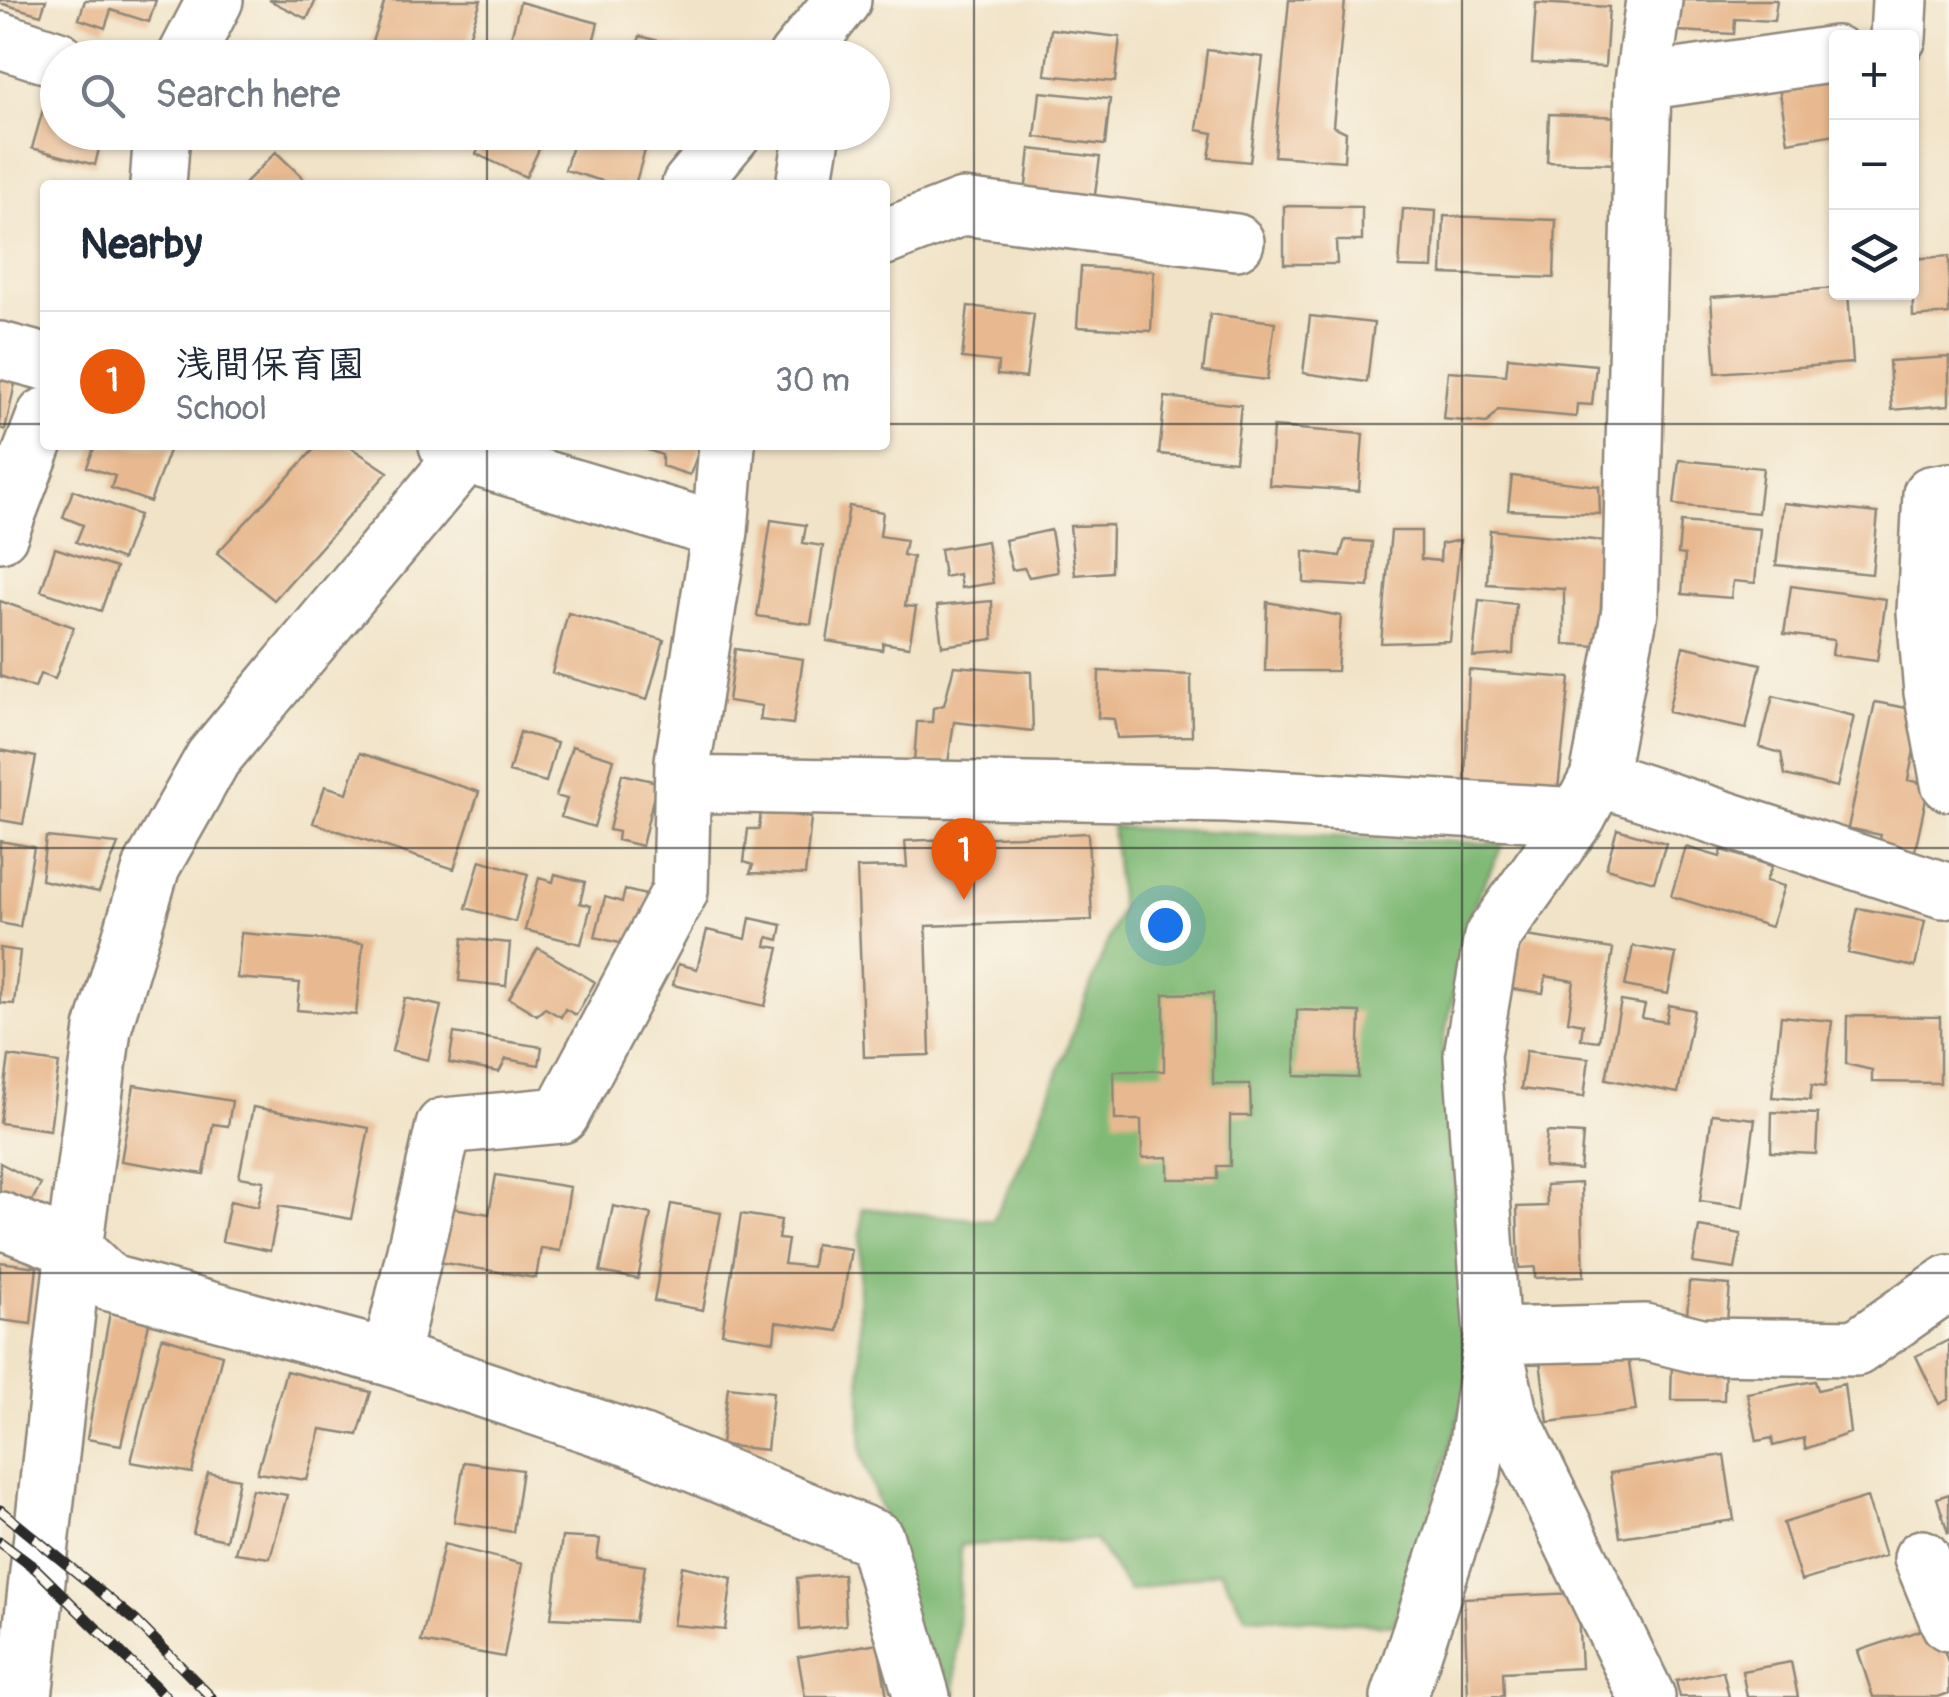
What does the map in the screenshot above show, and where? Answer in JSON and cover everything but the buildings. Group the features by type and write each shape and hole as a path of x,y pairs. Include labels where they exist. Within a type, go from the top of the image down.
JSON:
{"street":[{"path":"195,40 216,0"},
{"path":"1647,1697 1509,1413 1492,1336 1472,1055 1492,937 1588,797 1630,611 1643,82 1654,0"},
{"path":"1898,30 1900,0"},
{"path":"816,40 835,23"},
{"path":"0,40 40,53"},
{"path":"1643,82 1829,55"},
{"path":"158,180 161,150"},
{"path":"694,180 719,150"},
{"path":"805,180 810,150"},
{"path":"890,235 963,208 1236,242"},
{"path":"0,350 40,361"},
{"path":"0,534 40,429"},
{"path":"24,1697 103,1029 152,866 213,758 460,450"},
{"path":"468,450 720,531"},
{"path":"390,1358 444,1126 561,1115 680,891 683,761 720,531 727,450"},
{"path":"1949,491 1931,494 1937,610 1932,692 1949,784"},
{"path":"683,784 1226,795 1588,797 1947,885"},
{"path":"0,1220 74,1249 110,1283 390,1358 640,1442 876,1538 922,1697"},
{"path":"1492,1336 1645,1332 1701,1346 1856,1348 1949,1284"},
{"path":"1399,1697 1473,1472 1492,1336"},
{"path":"1922,1558 1949,1623"}],"green space":[{"path":"1112,827 1503,844 1472,909 1443,1045 1470,1384 1394,1625 1246,1616 1220,1571 1129,1591 1095,1540 961,1545 955,1697 925,1697 890,1535 862,1457 862,1208 993,1221 1032,1140 1120,909"}],"railway":[{"path":"0,1510 136,1621 211,1697"},
{"path":"0,1542 36,1569 166,1697"}],"place":[{"name":"浅間保育園","path":"964,900"}]}
